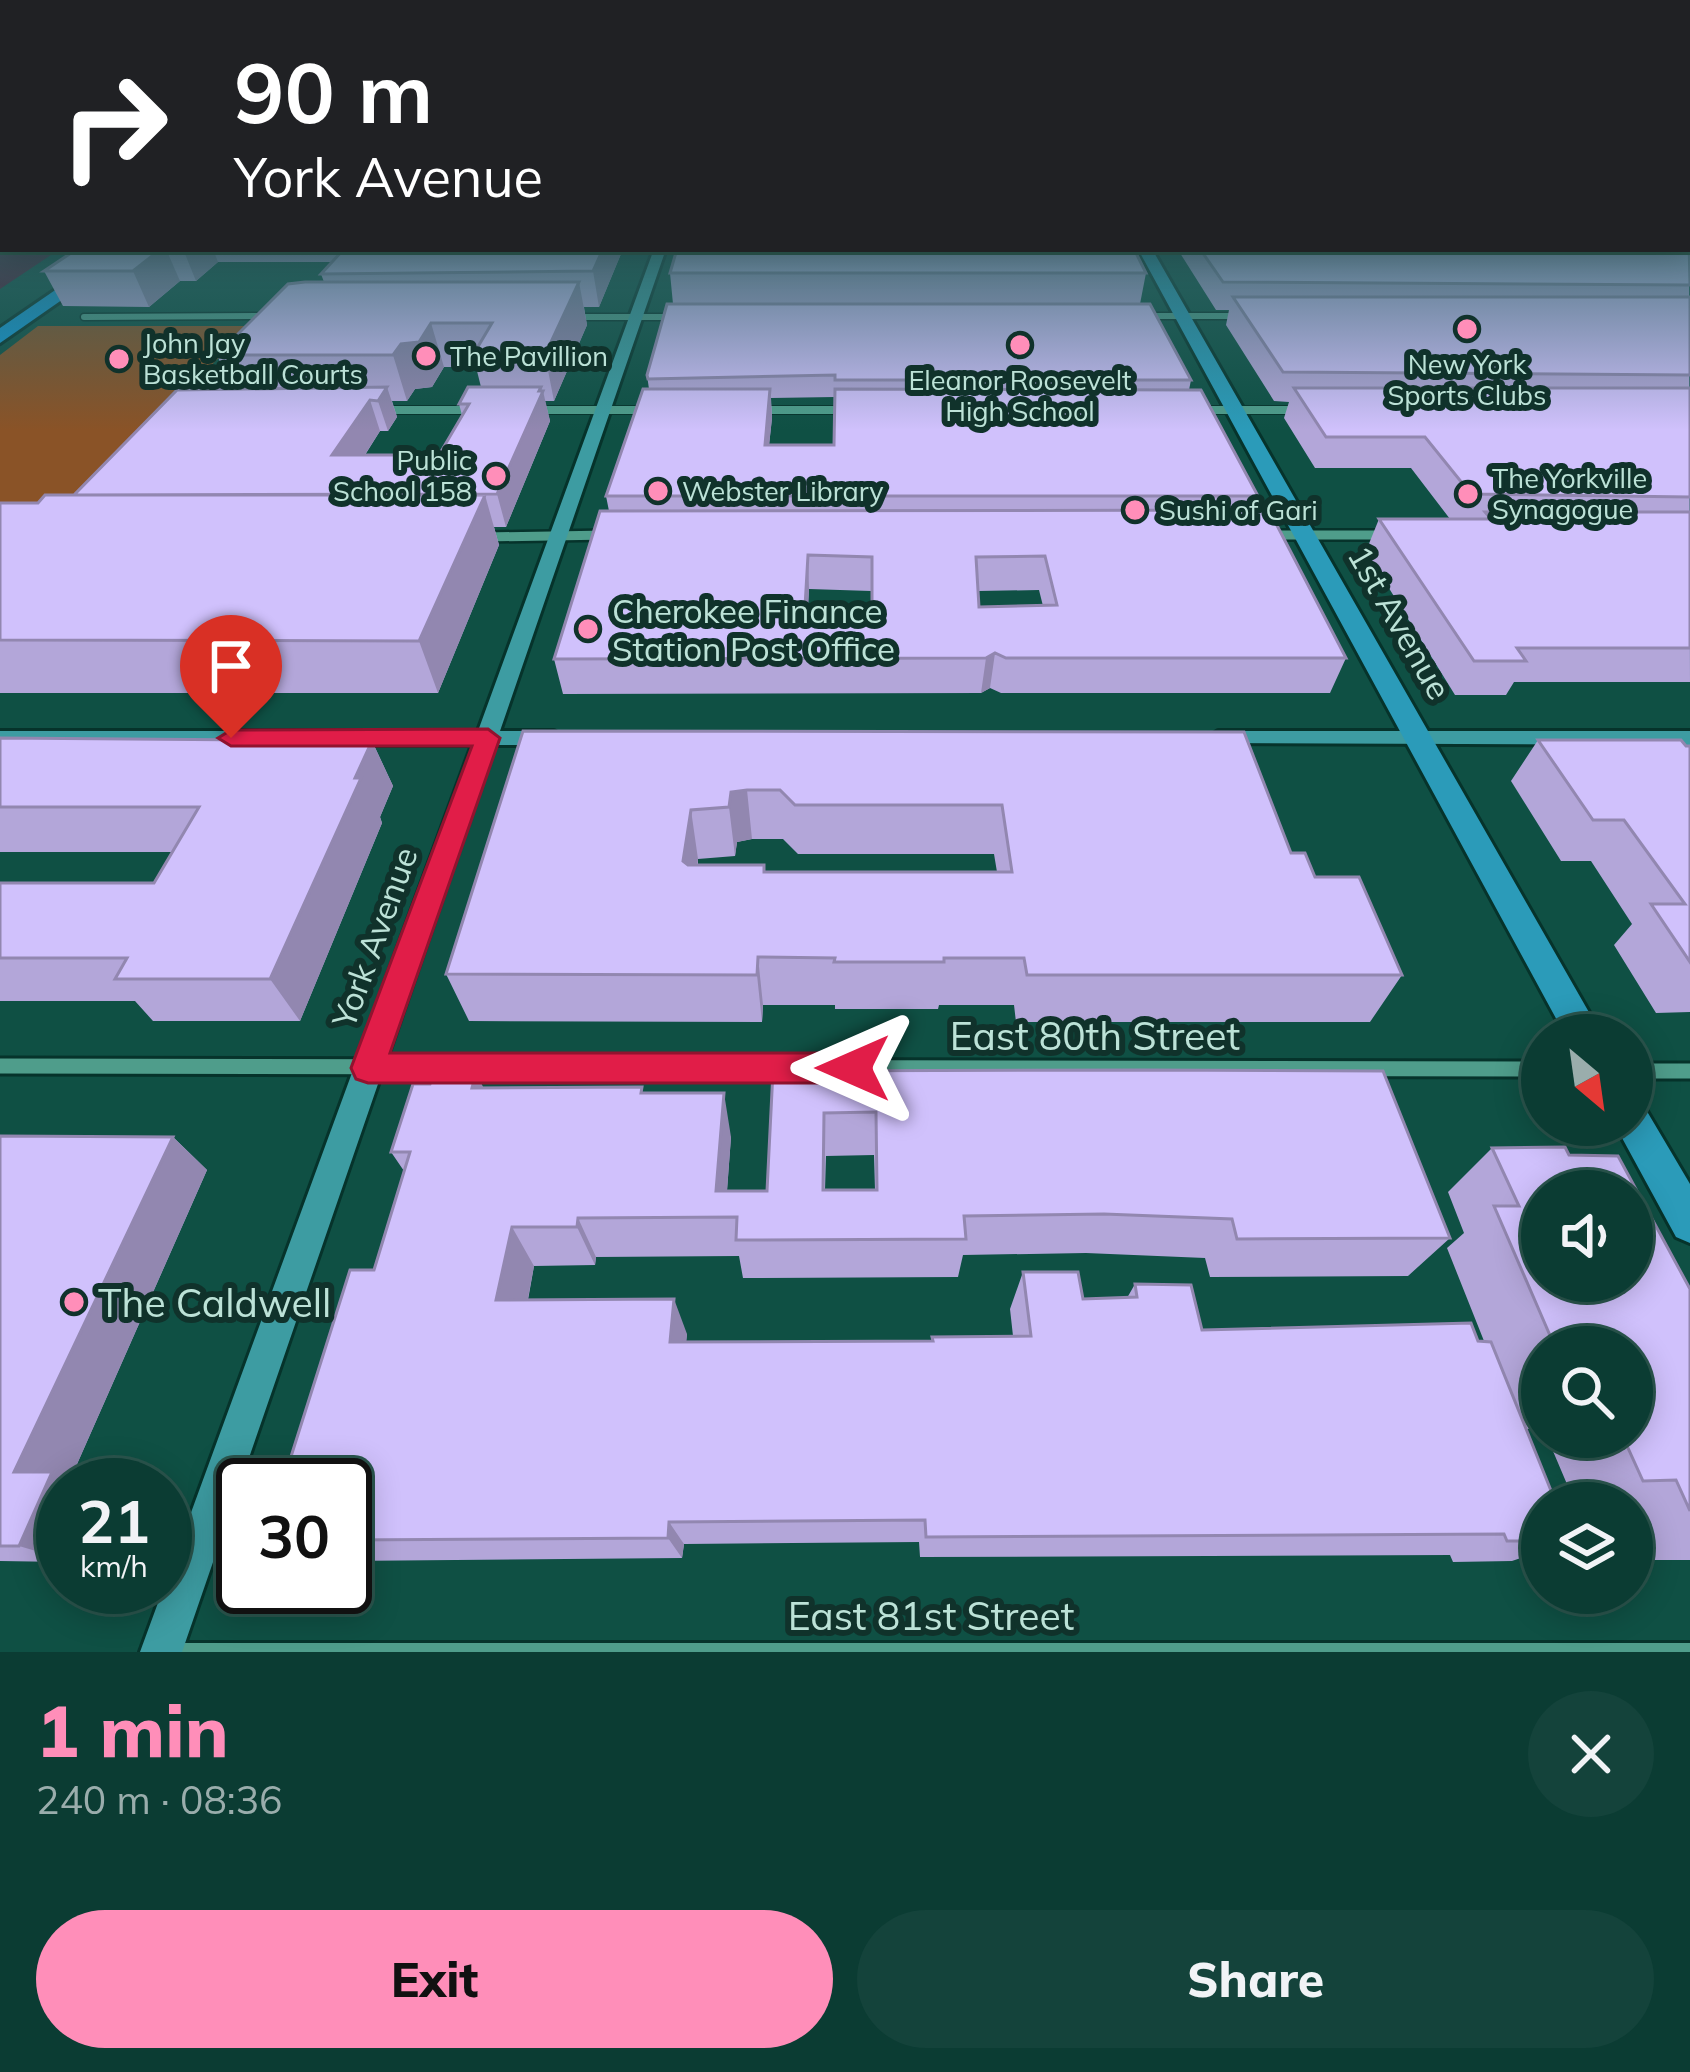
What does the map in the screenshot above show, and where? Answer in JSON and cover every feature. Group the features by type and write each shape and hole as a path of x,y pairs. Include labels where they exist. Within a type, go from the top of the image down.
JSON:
{"highway":[{"path":"0,318 63,275"},
{"path":"0,338 89,275"}],"main road":[{"name":"York Avenue","path":"161,1652 651,275"},
{"name":"1st Avenue","path":"1159,275 1572,1014"},
{"path":"0,738 583,738"},
{"path":"1196,738 1690,738"},
{"path":"1647,1146 1690,1223"}],"street":[{"path":"84,317 274,316"},
{"path":"1127,316 1261,316"},
{"path":"556,317 688,317"},
{"path":"214,410 190,410 242,354"},
{"path":"374,410 489,410"},
{"path":"527,410 661,410"},
{"path":"733,410 853,410"},
{"path":"1188,410 1319,410"},
{"path":"466,537 616,535"},
{"path":"1258,535 1396,535"},
{"name":"East 80th Street","path":"0,1066 1521,1069"},
{"path":"1653,1071 1690,1071"},
{"name":"East 81st Street","path":"172,1652 1690,1652"}],"shaded area":[{"path":"0,275 21,275 0,289"},
{"path":"38,326 250,326 59,520 0,520 0,355"}],"building":[{"path":"1218,275 1690,275 1690,285 1223,282"},
{"path":"579,282 545,355 473,355 492,323 431,323 419,342 401,344 393,355 217,355 288,284"},
{"path":"1233,297 1690,297 1690,375 1283,372"},
{"path":"667,304 1150,304 1191,380 835,380 835,375 648,379"},
{"path":"387,387 378,401 370,400 332,455 439,455 469,404 459,404 468,387 541,387 543,391 497,494 74,495 177,390"},
{"path":"1294,388 1690,388 1690,497 1471,494 1425,437 1326,437"},
{"path":"643,389 770,389 765,445 834,445 835,389 1201,390 1258,496 606,496"},
{"path":"45,495 485,495 419,641 0,640 0,503 38,503"},
{"path":"1269,510 1346,658 1006,658 995,653 986,658 554,659 600,511","holes":["808,555 872,557 872,607 805,607","1045,556 1057,605 979,607 976,557"]},
{"path":"1485,512 1690,512 1690,648 1517,648 1526,661 1474,661 1379,519 1491,519"},
{"path":"523,731 1244,732 1291,853 1305,853 1315,877 1359,877 1402,975 1027,975 1024,958 834,962 835,958 758,957 757,975 446,974","holes":["780,790 795,805 1002,805 1012,872 764,872 764,865 688,865 683,861 691,810 729,807 731,792"]},
{"path":"0,738 372,741 355,778 361,778 270,979 115,979 127,958 0,958 0,883 154,883 199,807 0,807"},
{"path":"1538,740 1681,740 1690,746 1690,962 1651,904 1685,904 1624,820 1593,820"},
{"path":"773,1071 1383,1071 1450,1238 1237,1239 1232,1219 1104,1214 964,1216 966,1239 736,1240 737,1217 578,1218 577,1227 512,1227 496,1300 674,1299 670,1342 933,1341 932,1337 1031,1336 1023,1272 1078,1272 1083,1299 1137,1297 1135,1284 1191,1285 1202,1330 1471,1323 1478,1341 1491,1342 1521,1416 1521,1458 1538,1458 1548,1482 1521,1482 1521,1541 1507,1541 1504,1534 926,1537 925,1520 669,1522 668,1538 372,1540 372,1458 291,1458 350,1270 374,1270 410,1152 391,1152 413,1084 430,1084 434,1073 476,1073 472,1088 642,1087 641,1093 724,1093 716,1191 767,1191","holes":["876,1112 877,1190 823,1190 824,1113"]},
{"name":"The Caldwell","path":"0,1136 173,1137 14,1472 36,1472 36,1508 19,1546 0,1546"},
{"path":"1565,1147 1569,1155 1618,1156 1626,1170 1521,1170 1521,1268 1494,1206 1519,1206 1492,1148"},
{"path":"1653,1221 1690,1289 1690,1511 1676,1480 1643,1481 1633,1458 1653,1458 1653,1326 1546,1326 1536,1302 1653,1302"}],"place":[{"name":"New York Sports Clubs","path":"1467,329"},
{"name":"Eleanor Roosevelt High School","path":"1020,345"},
{"name":"The Pavillion","path":"426,356"},
{"name":"John Jay Basketball Courts","path":"119,359"},
{"name":"Public School 158","path":"496,476"},
{"name":"Webster Library","path":"658,491"},
{"name":"The Yorkville Synagogue","path":"1468,494"},
{"name":"Sushi of Gari","path":"1135,510"},
{"name":"Cherokee Finance Station Post Office","path":"588,629"},
{"name":"The Caldwell","path":"74,1302"}],"route":[{"path":"231,738 488,738 368,1068 853,1068"}]}
